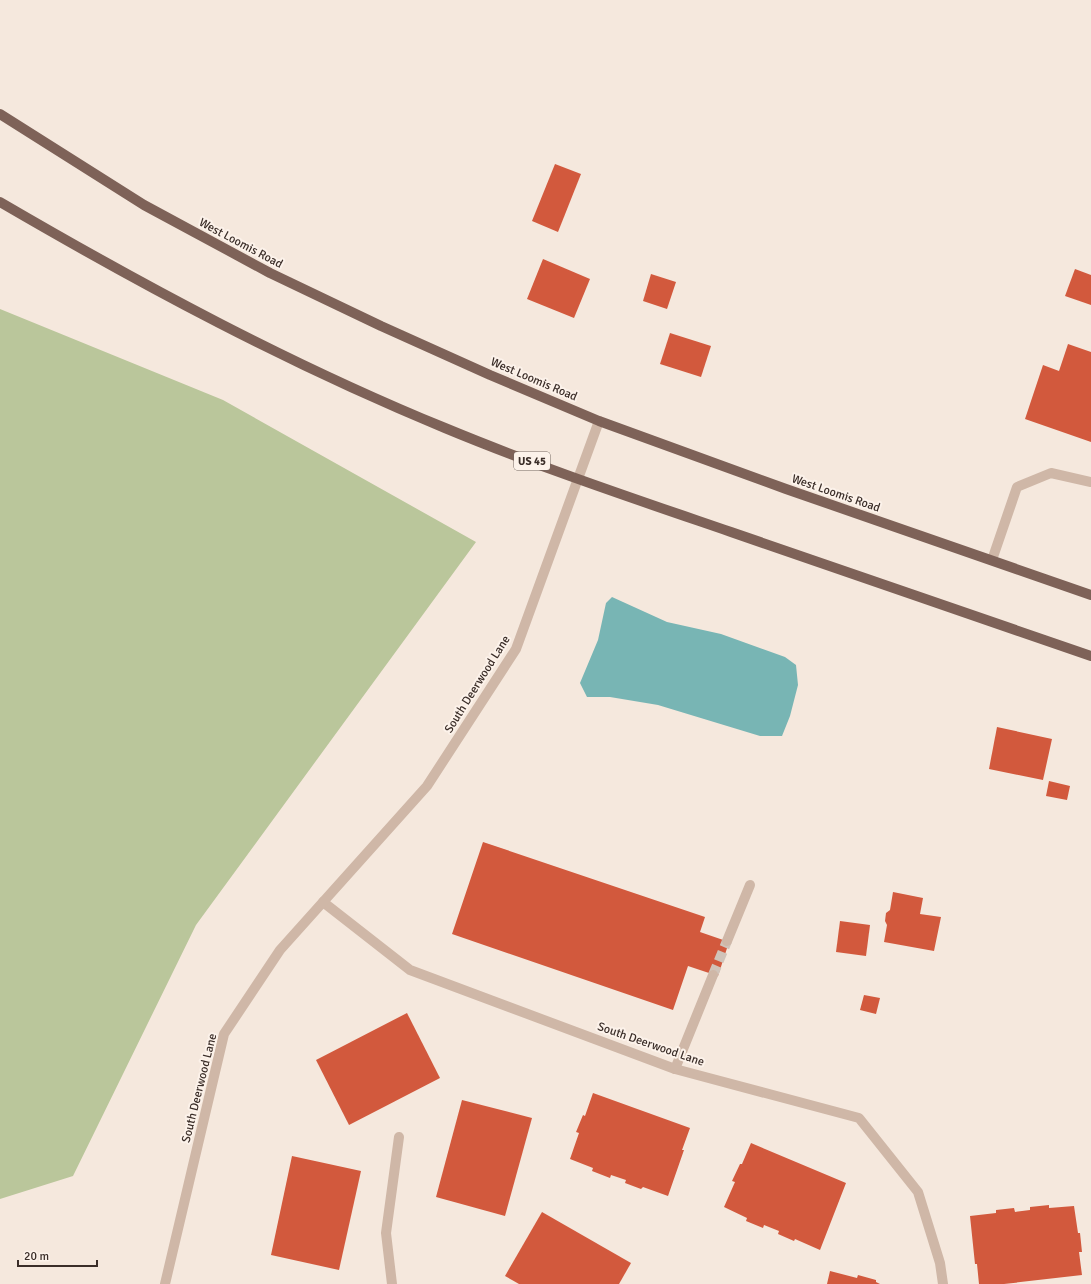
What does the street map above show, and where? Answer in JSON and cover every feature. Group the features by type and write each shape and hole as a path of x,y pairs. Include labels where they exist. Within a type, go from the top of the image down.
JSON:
{"main road":[{"name":"West Loomis Road","path":"0,114 144,205 270,273 461,362 599,421 786,489 1091,595"},
{"path":"0,118 22,129"},
{"name":"US 45","path":"0,202 130,276 333,380 446,429 579,479 1091,656"}],"street":[{"name":"South Deerwood Lane","path":"165,1284 224,1034 280,950 427,786 516,650 599,421"},
{"path":"992,560 1017,487 1050,473 1091,482"},
{"path":"727,941 750,884"},
{"name":"South Deerwood Lane","path":"323,902 410,970 675,1069 859,1118 918,1192 940,1263 943,1284"},
{"path":"675,1069 713,975"},
{"path":"392,1284 386,1233 399,1137"}],"green space":[{"path":"0,309 223,400 476,542 196,925 73,1176 0,1199"}],"water":[{"path":"612,597 667,622 721,634 785,657 796,665 798,685 790,716 782,736 760,736 658,705 610,697 587,697 580,683 598,640 606,603"}],"building":[{"path":"555,164 581,174 558,232 532,221"},
{"path":"543,259 590,279 574,318 527,299"},
{"path":"1075,269 1091,275 1091,305 1065,296"},
{"path":"651,274 676,282 667,309 643,301"},
{"path":"670,333 711,346 701,377 660,364"},
{"path":"1068,344 1091,352 1091,442 1025,419 1043,365 1059,371"},
{"path":"997,727 1052,739 1043,780 989,769"},
{"path":"1049,781 1070,786 1067,800 1046,796"},
{"path":"483,842 705,917 700,932 729,942 718,976 688,966 673,1010 452,934"},
{"path":"893,892 923,898 920,914 941,917 934,951 884,942 887,925 885,921 886,913 890,910"},
{"path":"840,921 870,925 866,956 836,952"},
{"path":"864,995 880,998 876,1014 860,1010"},
{"path":"407,1013 440,1078 349,1125 316,1060"},
{"path":"593,1093 690,1128 668,1196 643,1187 641,1189 625,1183 626,1180 611,1175 610,1178 592,1171 593,1168 570,1159 579,1133 576,1132 583,1115 585,1116"},
{"path":"462,1100 532,1118 505,1216 436,1197"},
{"path":"751,1143 846,1183 820,1250 795,1239 794,1241 778,1234 779,1231 764,1225 763,1228 746,1221 747,1218 724,1207 735,1182 732,1181 740,1164 742,1164"},
{"path":"292,1156 361,1171 339,1270 271,1255"},
{"path":"1049,1205 1049,1208 1074,1206 1078,1233 1080,1233 1082,1252 1079,1252 1082,1275 1004,1284 979,1284 977,1264 975,1264 970,1216 996,1213 996,1210 1014,1208 1015,1212 1030,1210 1030,1207"},
{"path":"542,1212 631,1263 619,1284 519,1284 505,1276"},
{"path":"830,1271 857,1278 858,1275 876,1280 876,1282 880,1284 827,1284"}],"tunnel":[{"path":"713,975 727,941"}]}
